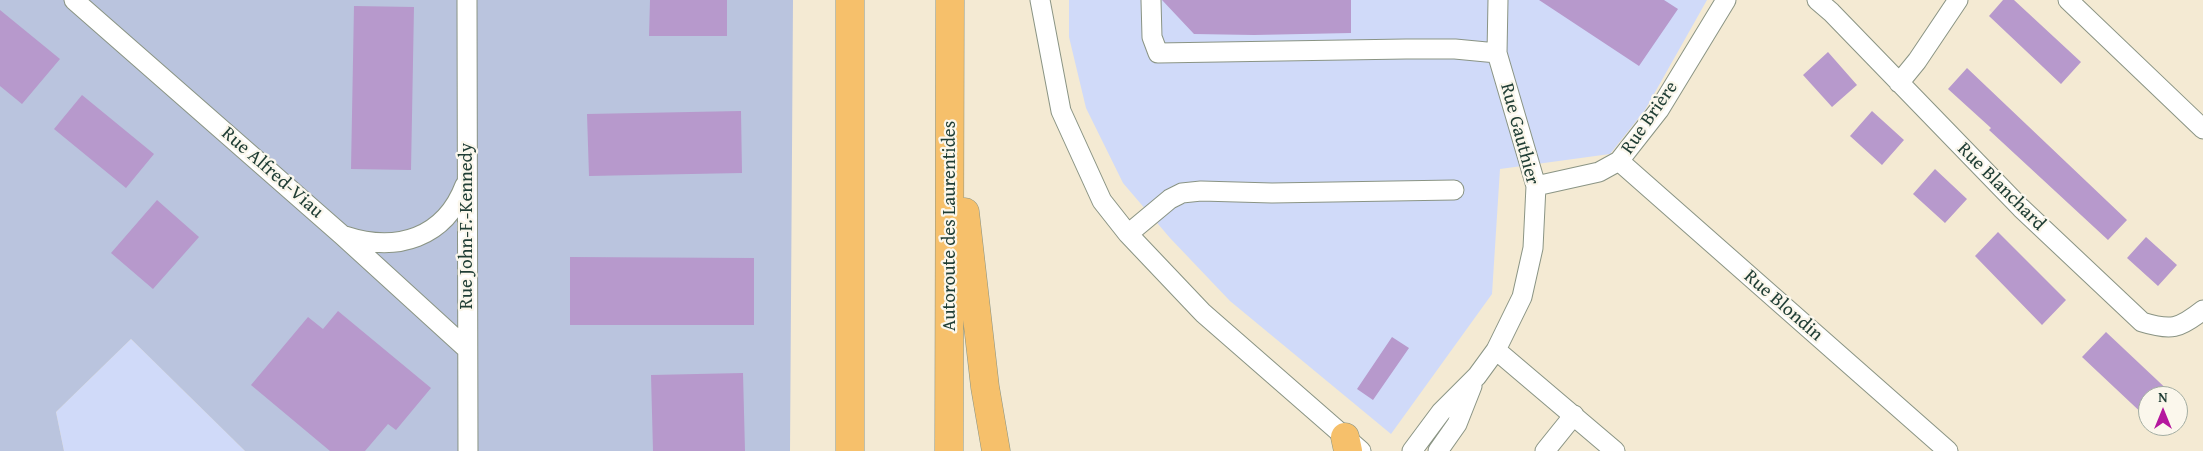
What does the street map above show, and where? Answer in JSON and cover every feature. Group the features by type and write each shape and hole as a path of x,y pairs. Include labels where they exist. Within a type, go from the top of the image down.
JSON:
{"highway":[{"path":"850,0 850,451"},
{"name":"Autoroute des Laurentides","path":"949,451 950,0"},
{"path":"950,86 985,387 996,451"}],"street":[{"name":"Rue Alfred-Viau","path":"74,0 342,235 467,349"},
{"name":"Rue John-F.-Kennedy","path":"467,0 468,451"},
{"path":"1040,0 1061,111 1102,201 1128,234 1203,313 1352,446"},
{"path":"1151,0 1152,37 1158,53 1455,49 1497,53"},
{"name":"Rue Gauthier","path":"1412,451 1441,412 1477,376 1496,350 1522,297 1533,248 1536,186 1497,53 1498,0"},
{"name":"Rue Brière","path":"1536,186 1599,172 1619,161 1659,110 1726,0"},
{"name":"Rue Blanchard","path":"1817,0 1831,12 2020,208 2142,322 2163,329 2186,323 2203,310"},
{"path":"1899,83 1917,61 1958,0"},
{"path":"2068,0 2203,129"},
{"name":"Rue Blondin","path":"1619,161 1948,451"},
{"path":"342,235 366,243 385,243 408,240 429,233 447,218 462,194 467,180"},
{"path":"1128,234 1170,199 1182,193 1201,191 1272,193 1454,190"},
{"path":"1496,350 1615,451"},
{"name":"Rue Gauthier","path":"1438,451 1457,424 1477,376"},
{"path":"1545,451 1574,415"}],"shaded area":[{"path":"0,0 793,0 790,451 245,451 131,339 56,412 64,451 0,451"},
{"path":"1069,0 1707,0 1645,110 1610,154 1500,169 1492,294 1391,434 1230,301 1170,238 1123,183 1086,108 1069,37"},
{"path":"131,339 245,451 64,451 56,412"}],"building":[{"path":"650,0 727,0 727,36 649,36"},
{"path":"1162,0 1351,0 1351,33 1194,34"},
{"path":"1539,0 1664,0 1678,9 1639,66"},
{"path":"2003,0 2014,0 2081,62 2061,84 1989,16"},
{"path":"354,6 414,7 411,170 351,169"},
{"path":"0,10 60,59 22,104 0,86"},
{"path":"1828,52 1857,85 1832,107 1803,75"},
{"path":"1967,68 2127,220 2108,240 1989,130 1991,128 1948,89"},
{"path":"82,95 154,154 126,188 54,129"},
{"path":"741,111 742,173 589,176 587,114"},
{"path":"1872,111 1904,140 1882,165 1850,136"},
{"path":"1935,169 1967,199 1945,223 1913,194"},
{"path":"157,200 199,237 153,289 111,253"},
{"path":"1998,232 2066,300 2042,325 1975,256"},
{"path":"2146,237 2177,265 2158,286 2127,258"},
{"path":"570,257 754,258 754,325 570,325"},
{"path":"338,311 431,388 396,430 388,424 365,451 330,451 251,385 308,317 323,329"},
{"path":"2106,332 2163,386 2138,386 2138,410 2082,357"},
{"path":"1392,337 1409,348 1373,400 1357,389"},
{"path":"743,373 745,451 653,451 651,375"}]}
